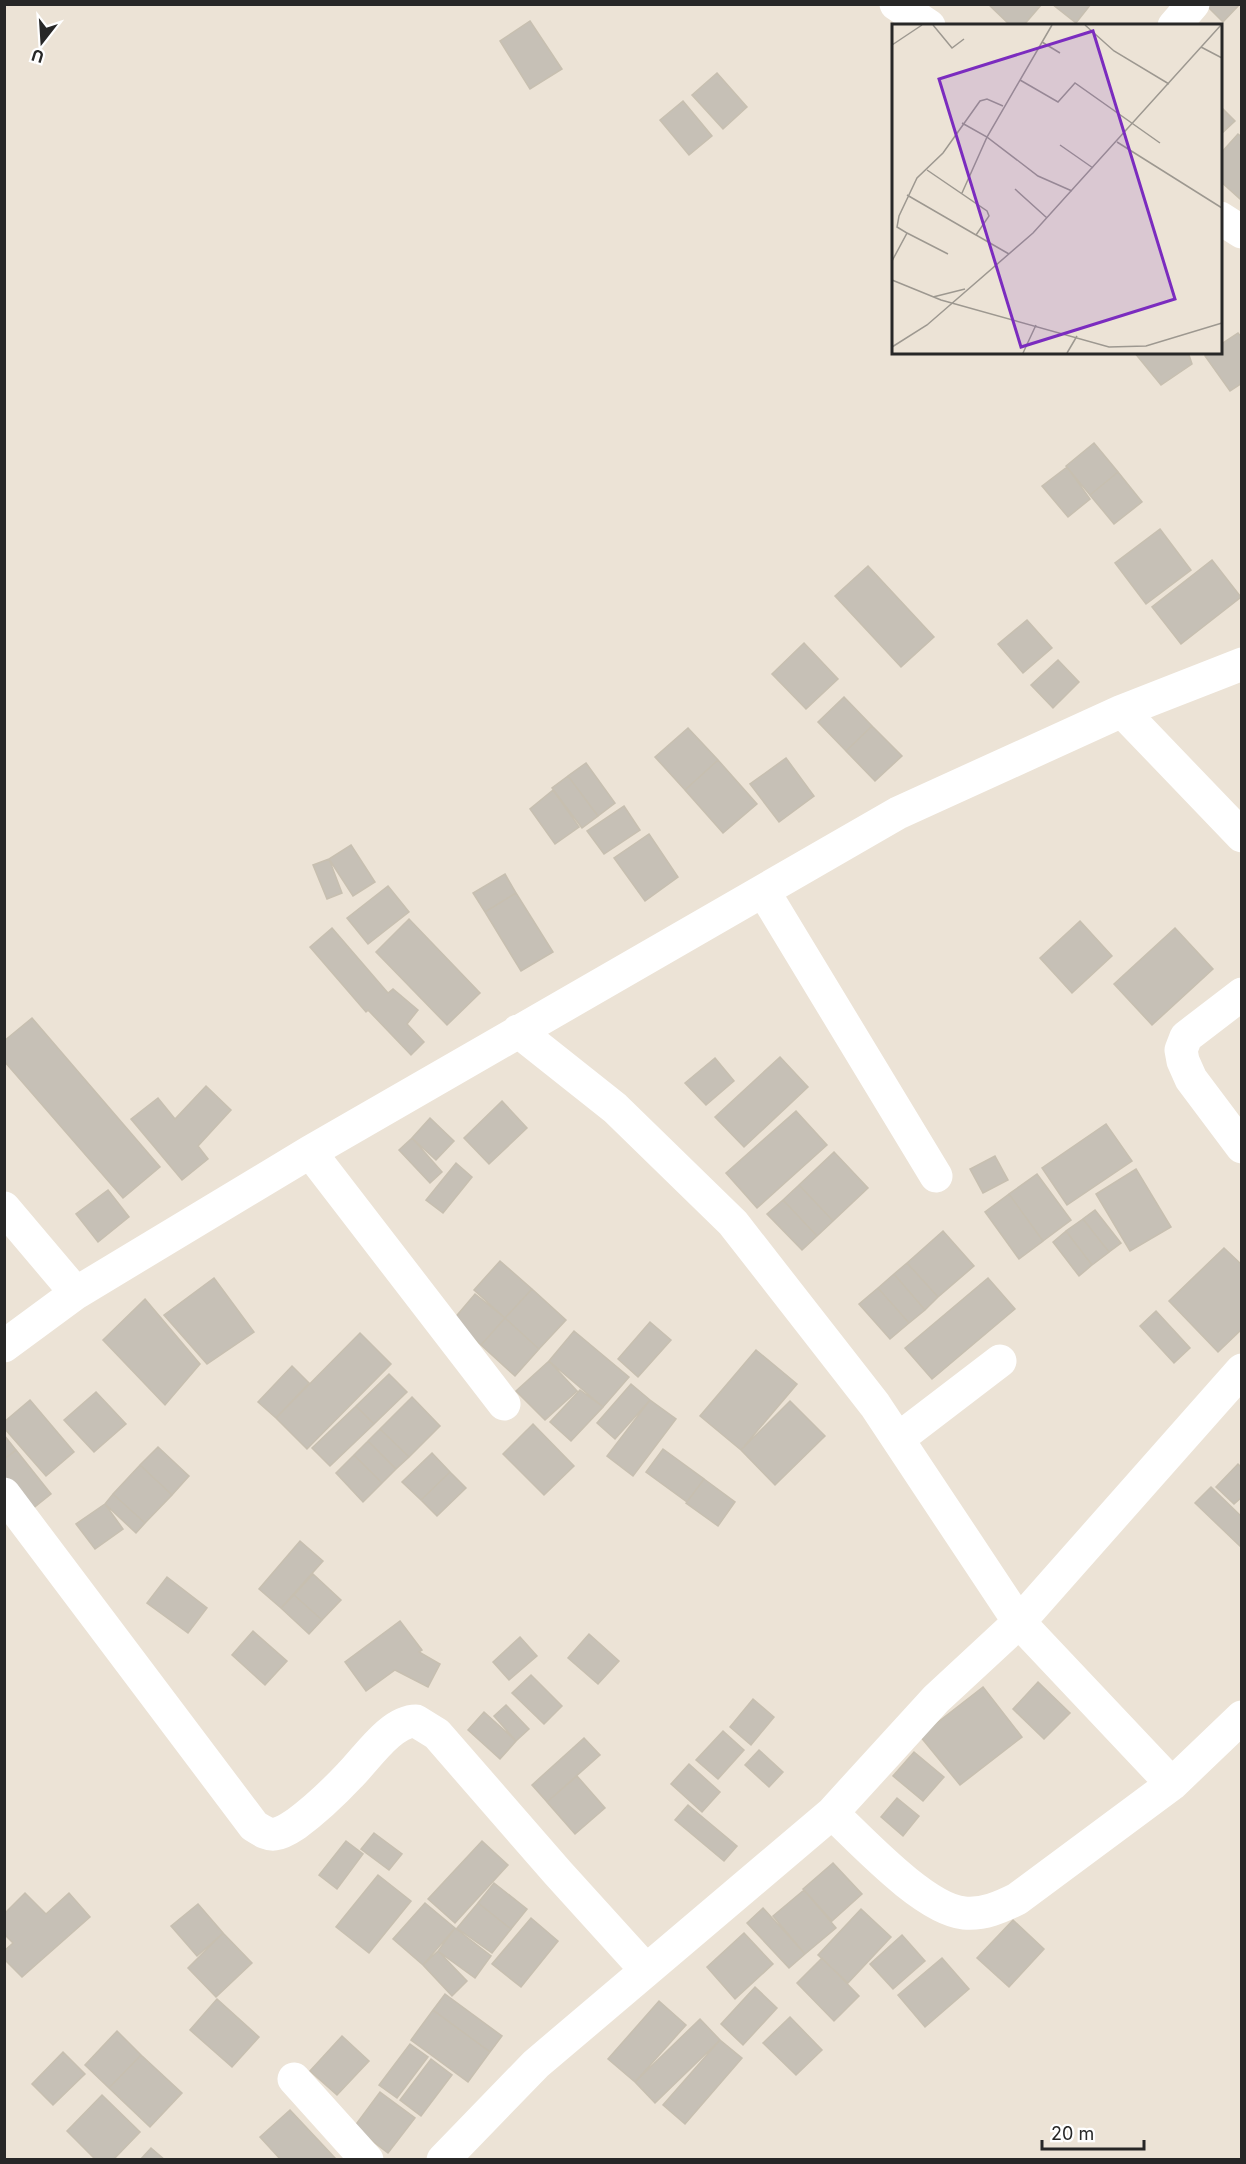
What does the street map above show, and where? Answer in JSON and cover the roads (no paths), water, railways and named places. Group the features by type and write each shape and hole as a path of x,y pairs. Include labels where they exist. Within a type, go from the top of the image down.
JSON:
{"street":[{"path":"896,4 925,24"},
{"path":"1176,24 1193,4"},
{"path":"1222,219 1242,232"},
{"path":"4,1346 76,1293 310,1152 898,813 1122,711 1242,664"},
{"path":"1122,711 1242,836"},
{"path":"764,892 936,1176"},
{"path":"1242,994 1186,1037 1180,1050 1191,1079 1242,1147"},
{"path":"518,1031 615,1108 733,1223 875,1405 1019,1622 1172,1784"},
{"path":"310,1152 504,1404"},
{"path":"4,1208 76,1293"},
{"path":"898,1439 1000,1361"},
{"path":"443,2160 536,2064 832,1813 936,1699 1019,1622 1242,1370"},
{"path":"4,1494 254,1826 269,1834 278,1834 287,1830 305,1818 350,1775 382,1740 402,1724 416,1721 437,1734 646,1970"},
{"path":"832,1813 900,1879 940,1904 962,1913 976,1914 995,1909 1017,1899 1172,1784 1242,1717"},
{"path":"294,2079 367,2160"}]}
